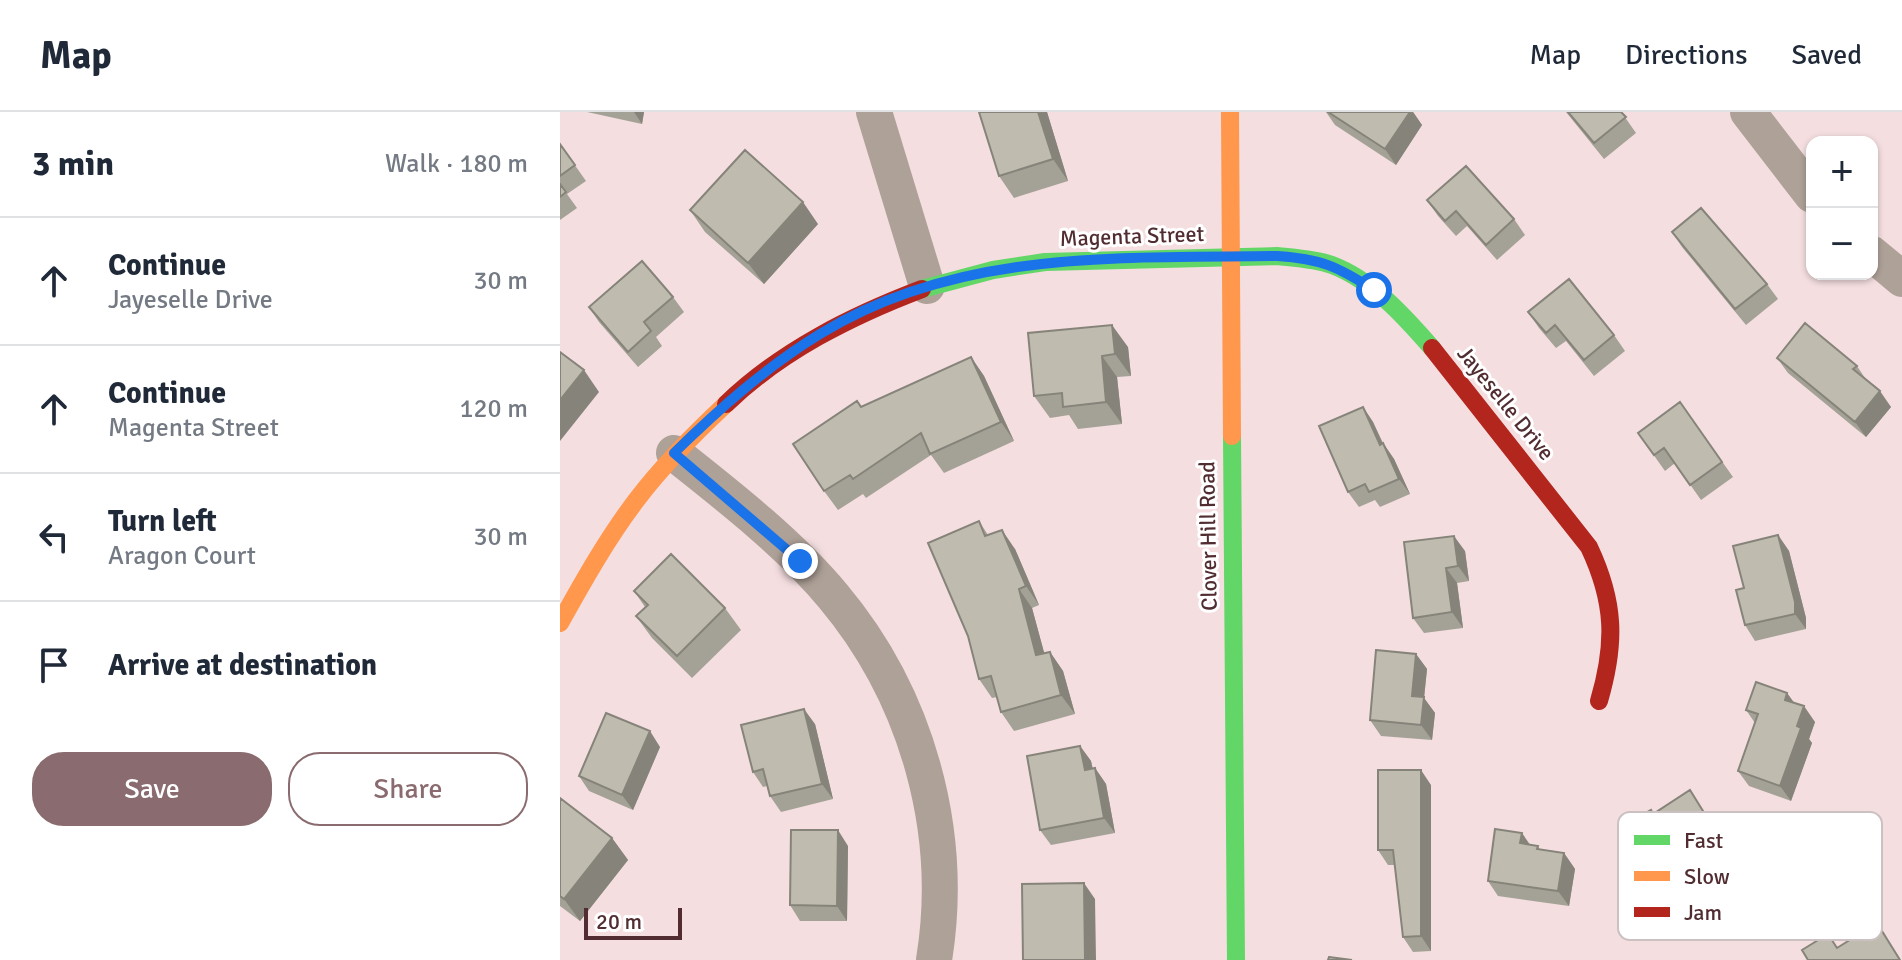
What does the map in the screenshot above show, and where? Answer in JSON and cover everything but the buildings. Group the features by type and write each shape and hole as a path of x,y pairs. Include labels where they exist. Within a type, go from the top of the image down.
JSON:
{"street":[{"path":"874,112 927,286"},
{"name":"Clover Hill Road","path":"1230,112 1236,960"},
{"path":"1748,112 1806,187"},
{"name":"Magenta Street","path":"560,623 588,568 630,507 674,453 719,409 788,354 822,332 870,308 927,286 996,269 1070,260 1229,257"},
{"name":"Jayeselle Drive","path":"1229,257 1309,258 1341,268 1374,290 1452,373 1589,547 1601,570 1613,630 1610,667 1599,701"},
{"path":"1878,259 1902,279"},
{"path":"674,453 800,561 833,596 870,646 894,690 917,747 933,807 941,866 940,926 934,960"}],"traffic: fast":[{"path":"922,289 993,270 1045,262 1298,258 1332,265 1361,280 1399,312 1432,348"},
{"path":"1232,436 1236,960"}],"traffic: slow":[{"path":"1230,112 1232,436"},
{"path":"560,623 606,543 638,498 680,449 726,404"}],"traffic: jam":[{"path":"726,404 793,351 843,323 922,289"},
{"path":"1432,348 1589,547 1604,586 1610,623 1608,660 1599,701"}],"route":[{"path":"800,561 674,453 719,409 777,362 822,332 870,308 927,286 996,269 1070,260 1309,258 1341,268 1374,290"}]}
